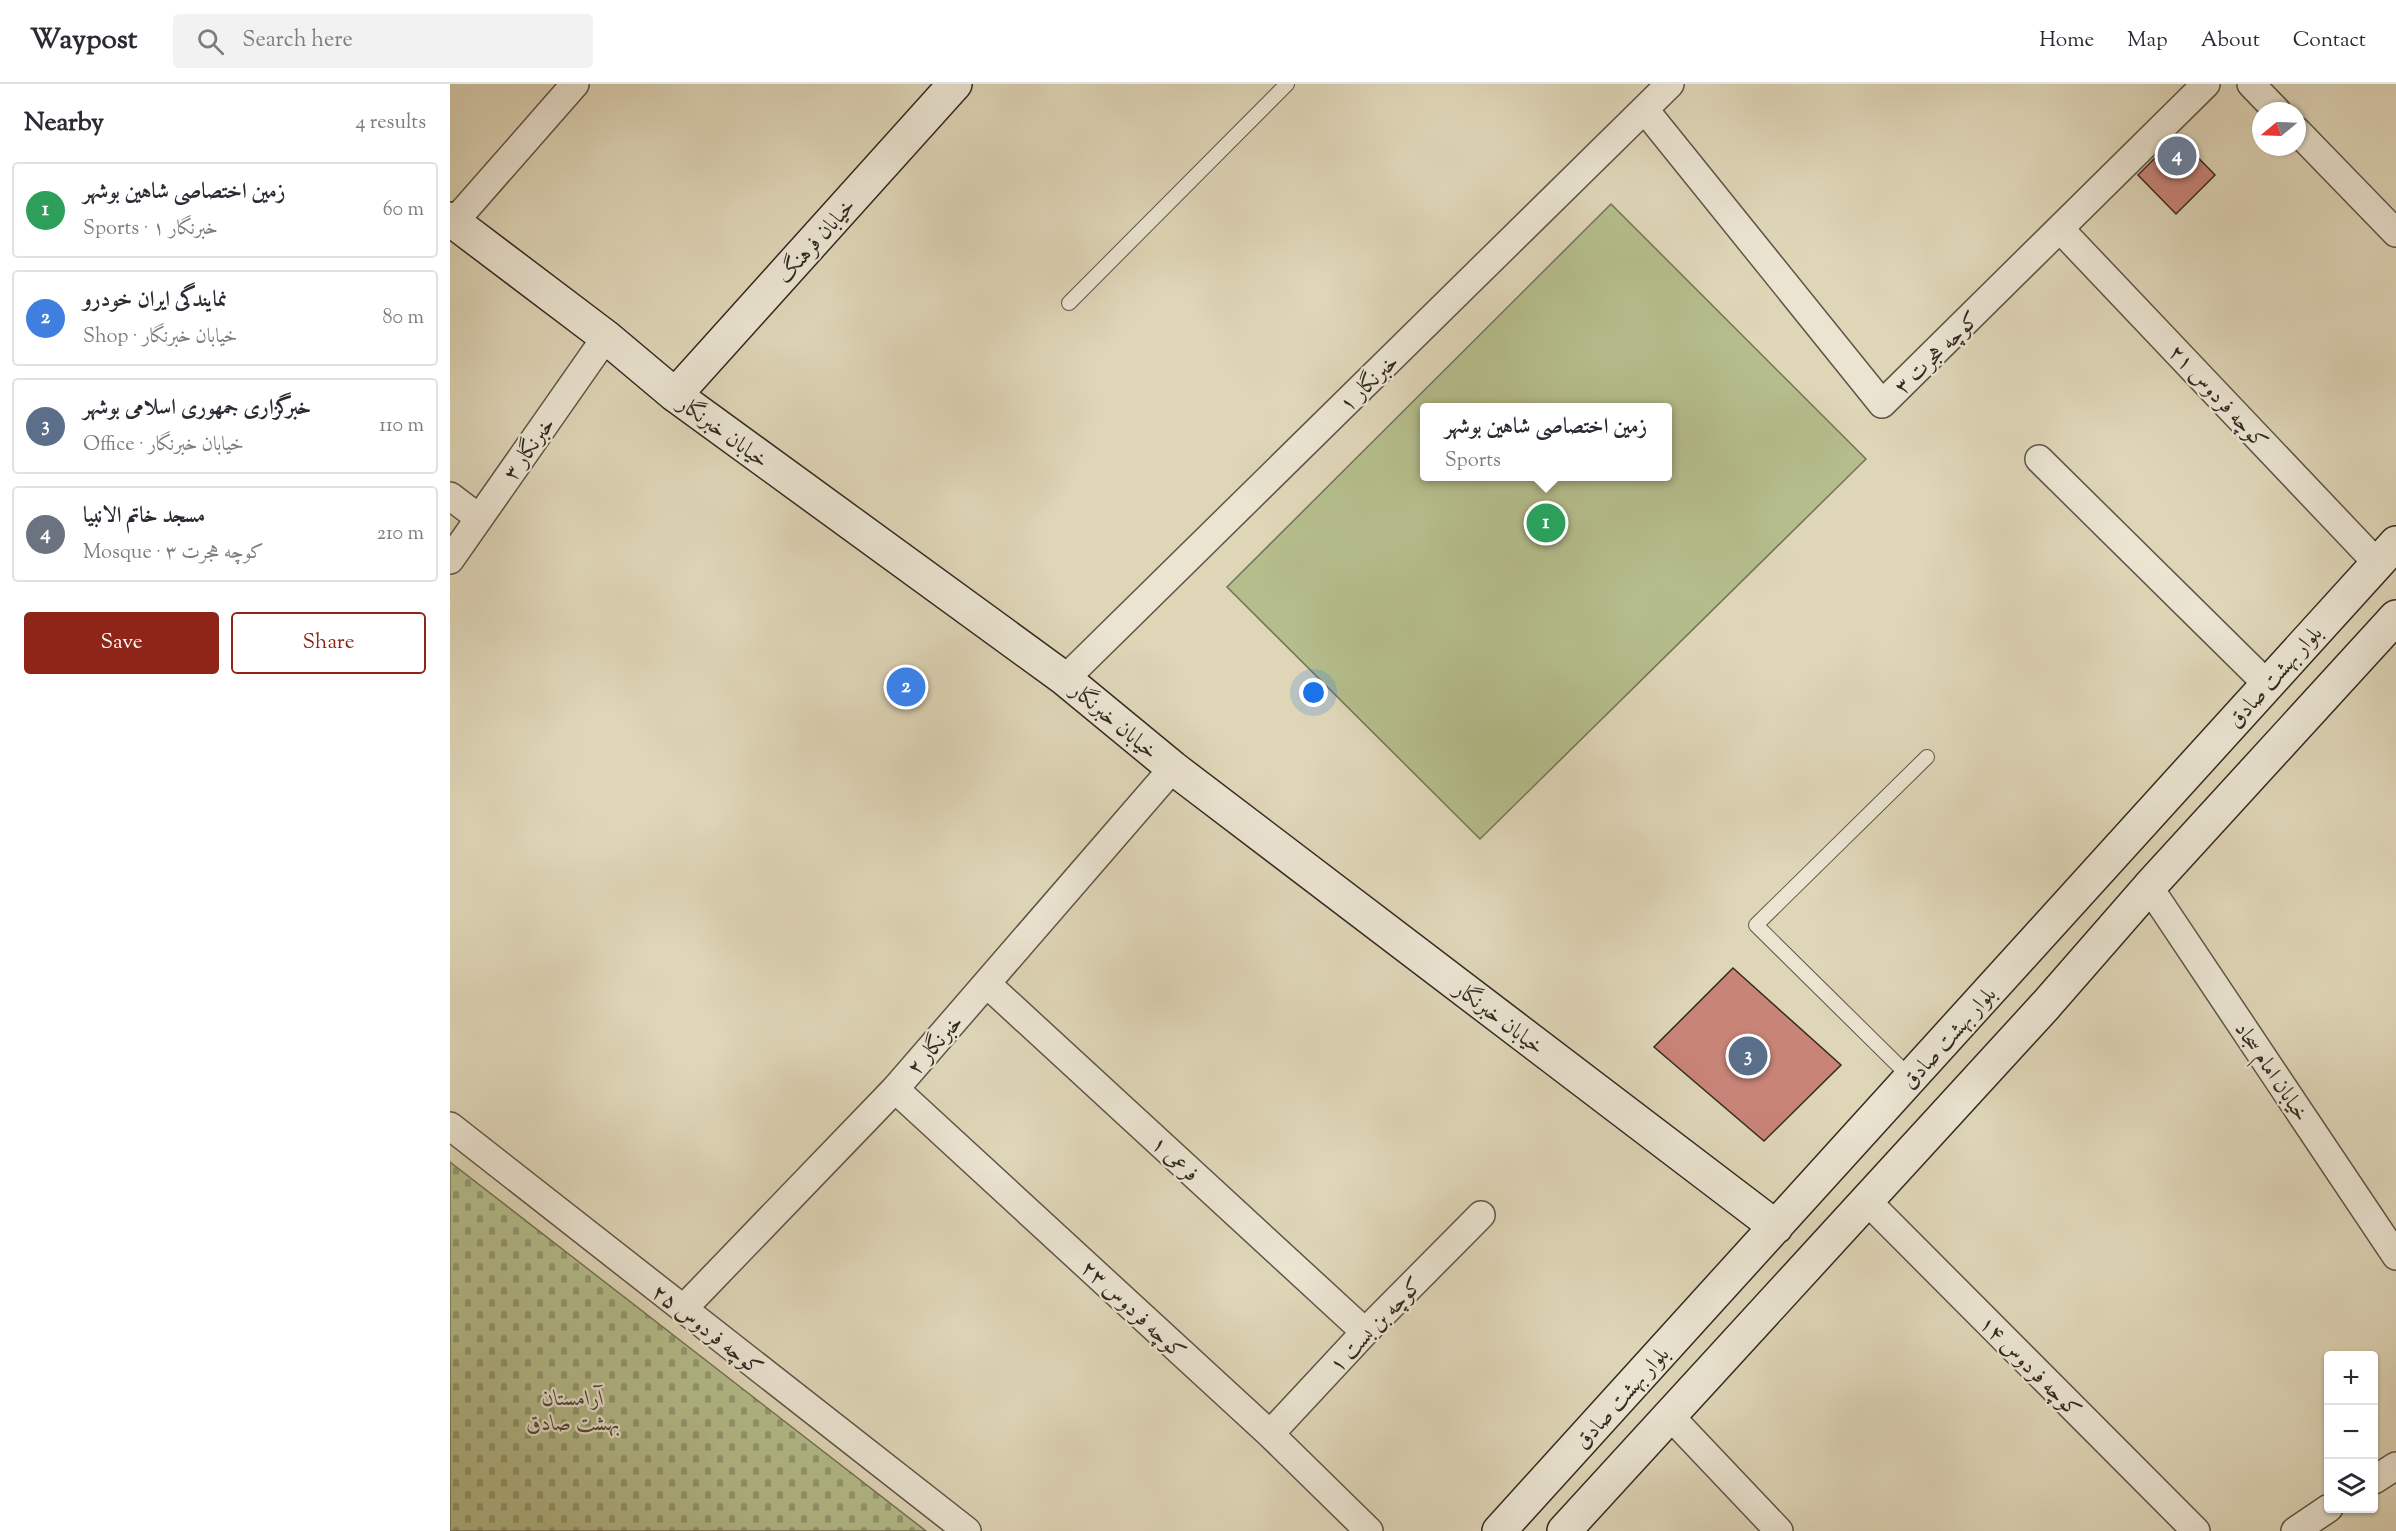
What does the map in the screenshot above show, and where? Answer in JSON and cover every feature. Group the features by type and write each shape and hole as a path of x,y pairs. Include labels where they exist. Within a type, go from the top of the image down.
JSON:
{"street":[{"path":"452,220 575,84"},
{"name":"خیابان فرهنگ","path":"675,395 955,84"},
{"name":"خبرنگار ۱","path":"1065,678 1670,84"},
{"name":"کوچه هجرت ۳","path":"1645,110 1882,404 2061,230 2206,84"},
{"path":"2251,84 2268,102"},
{"path":"2306,140 2396,233"},
{"name":"خیابان خبرنگار","path":"452,220 606,337 675,395 1065,678 1173,768 1776,1227"},
{"name":"کوچه فردوس ۲۱","path":"2061,230 2387,553"},
{"name":"خبرنگار ۳","path":"450,560 606,337"},
{"path":"2039,459 2267,684"},
{"path":"450,496 479,518"},
{"name":"بلوار بهشت صادق","path":"1499,1531 2387,553"},
{"path":"1564,1531 2046,1005 2149,887 2396,617"},
{"name":"خبرنگار ۲","path":"683,1309 895,1089 1173,768"},
{"name":"خیابان امام سجاد","path":"2149,887 2396,1256"},
{"path":"2009,969 2046,1005"},
{"name":"فرعی ۱","path":"987,984 1365,1332"},
{"name":"کوچه فردوس ۲۳","path":"895,1089 1270,1434 1369,1531"},
{"name":"کوچه فردوس ۲۵","path":"450,1126 967,1531"},
{"name":"کوچه فردوس ۱۴","path":"1866,1200 2196,1531"},
{"name":"کوچه بن بست ۱","path":"1270,1434 1365,1332 1481,1215"},
{"path":"1669,1415 1779,1531"},
{"path":"2378,1477 2396,1466"},
{"path":"2295,1531 2324,1513"}],"lane":[{"path":"1069,303 1287,84"},
{"path":"1911,1078 1756,925 1927,757"}],"green space":[{"path":"1611,204 1866,459 1480,839 1227,587"},
{"name":"آرامستان بهشت صادق","path":"450,1162 926,1531 450,1531"}],"building":[{"path":"2177,136 2215,175 2176,214 2138,175"},
{"path":"1733,968 1841,1065 1764,1141 1654,1047"}],"place":[{"name":"مسجد خاتم الانبیا","path":"2177,156"},
{"name":"زمین اختصاصی شاهین بوشهر","path":"1546,523"},
{"name":"نمایندگی ایران خودرو","path":"906,687"},
{"name":"خبرگزاری جمهوری اسلامی بوشهر","path":"1748,1056"}]}
